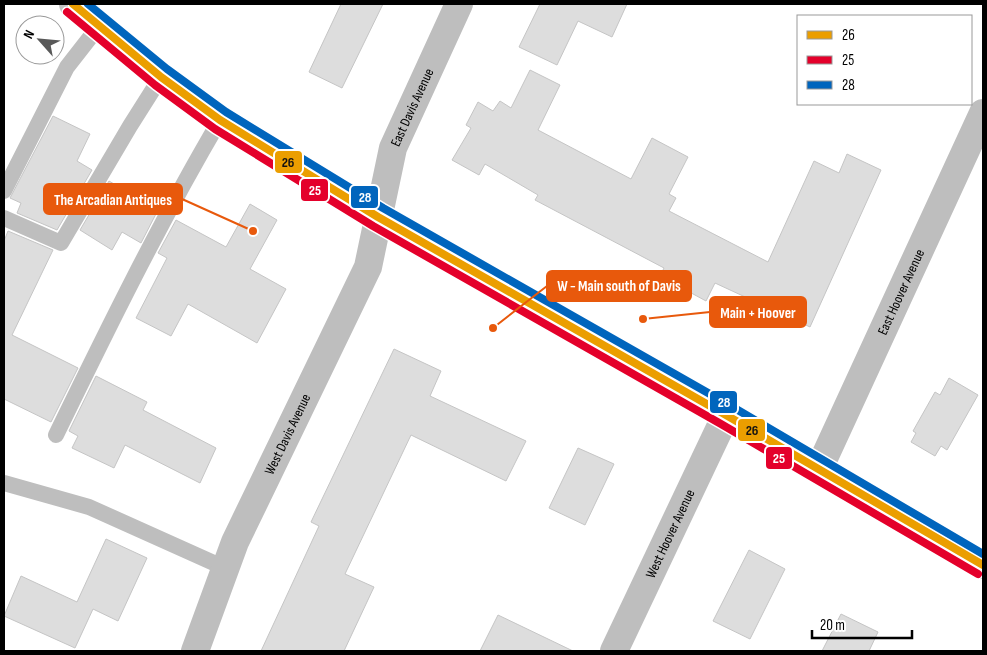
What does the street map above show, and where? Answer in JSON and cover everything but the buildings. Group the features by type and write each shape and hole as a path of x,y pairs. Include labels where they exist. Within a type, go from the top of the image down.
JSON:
{"main road":[{"path":"73,4 161,77 220,120 378,217 983,564"}],"street":[{"name":"East Davis Avenue","path":"378,217 393,148 459,4"},
{"name":"East Hoover Avenue","path":"819,470 983,113"},
{"name":"West Davis Avenue","path":"195,651 234,542 368,267 378,217"},
{"name":"West Hoover Avenue","path":"614,651 726,416"}],"lane":[{"path":"4,191 68,67 99,26"},
{"path":"4,218 61,243 161,77"},
{"path":"56,435 110,323 193,166 220,120"},
{"path":"4,483 89,507 225,568"}],"transit line":[{"name":"26","path":"73,4 161,77 220,120 378,217 726,415 983,565"},
{"name":"28","path":"88,4 167,69 226,112 383,208 731,406 983,554"},
{"name":"25","path":"67,12 155,85 215,129 373,226 721,424 978,574"}],"place":[{"name":"The Arcadian Antiques","path":"253,231"},
{"name":"Main + Hoover","path":"643,319"},
{"name":"W - Main south of Davis","path":"493,328"}]}
